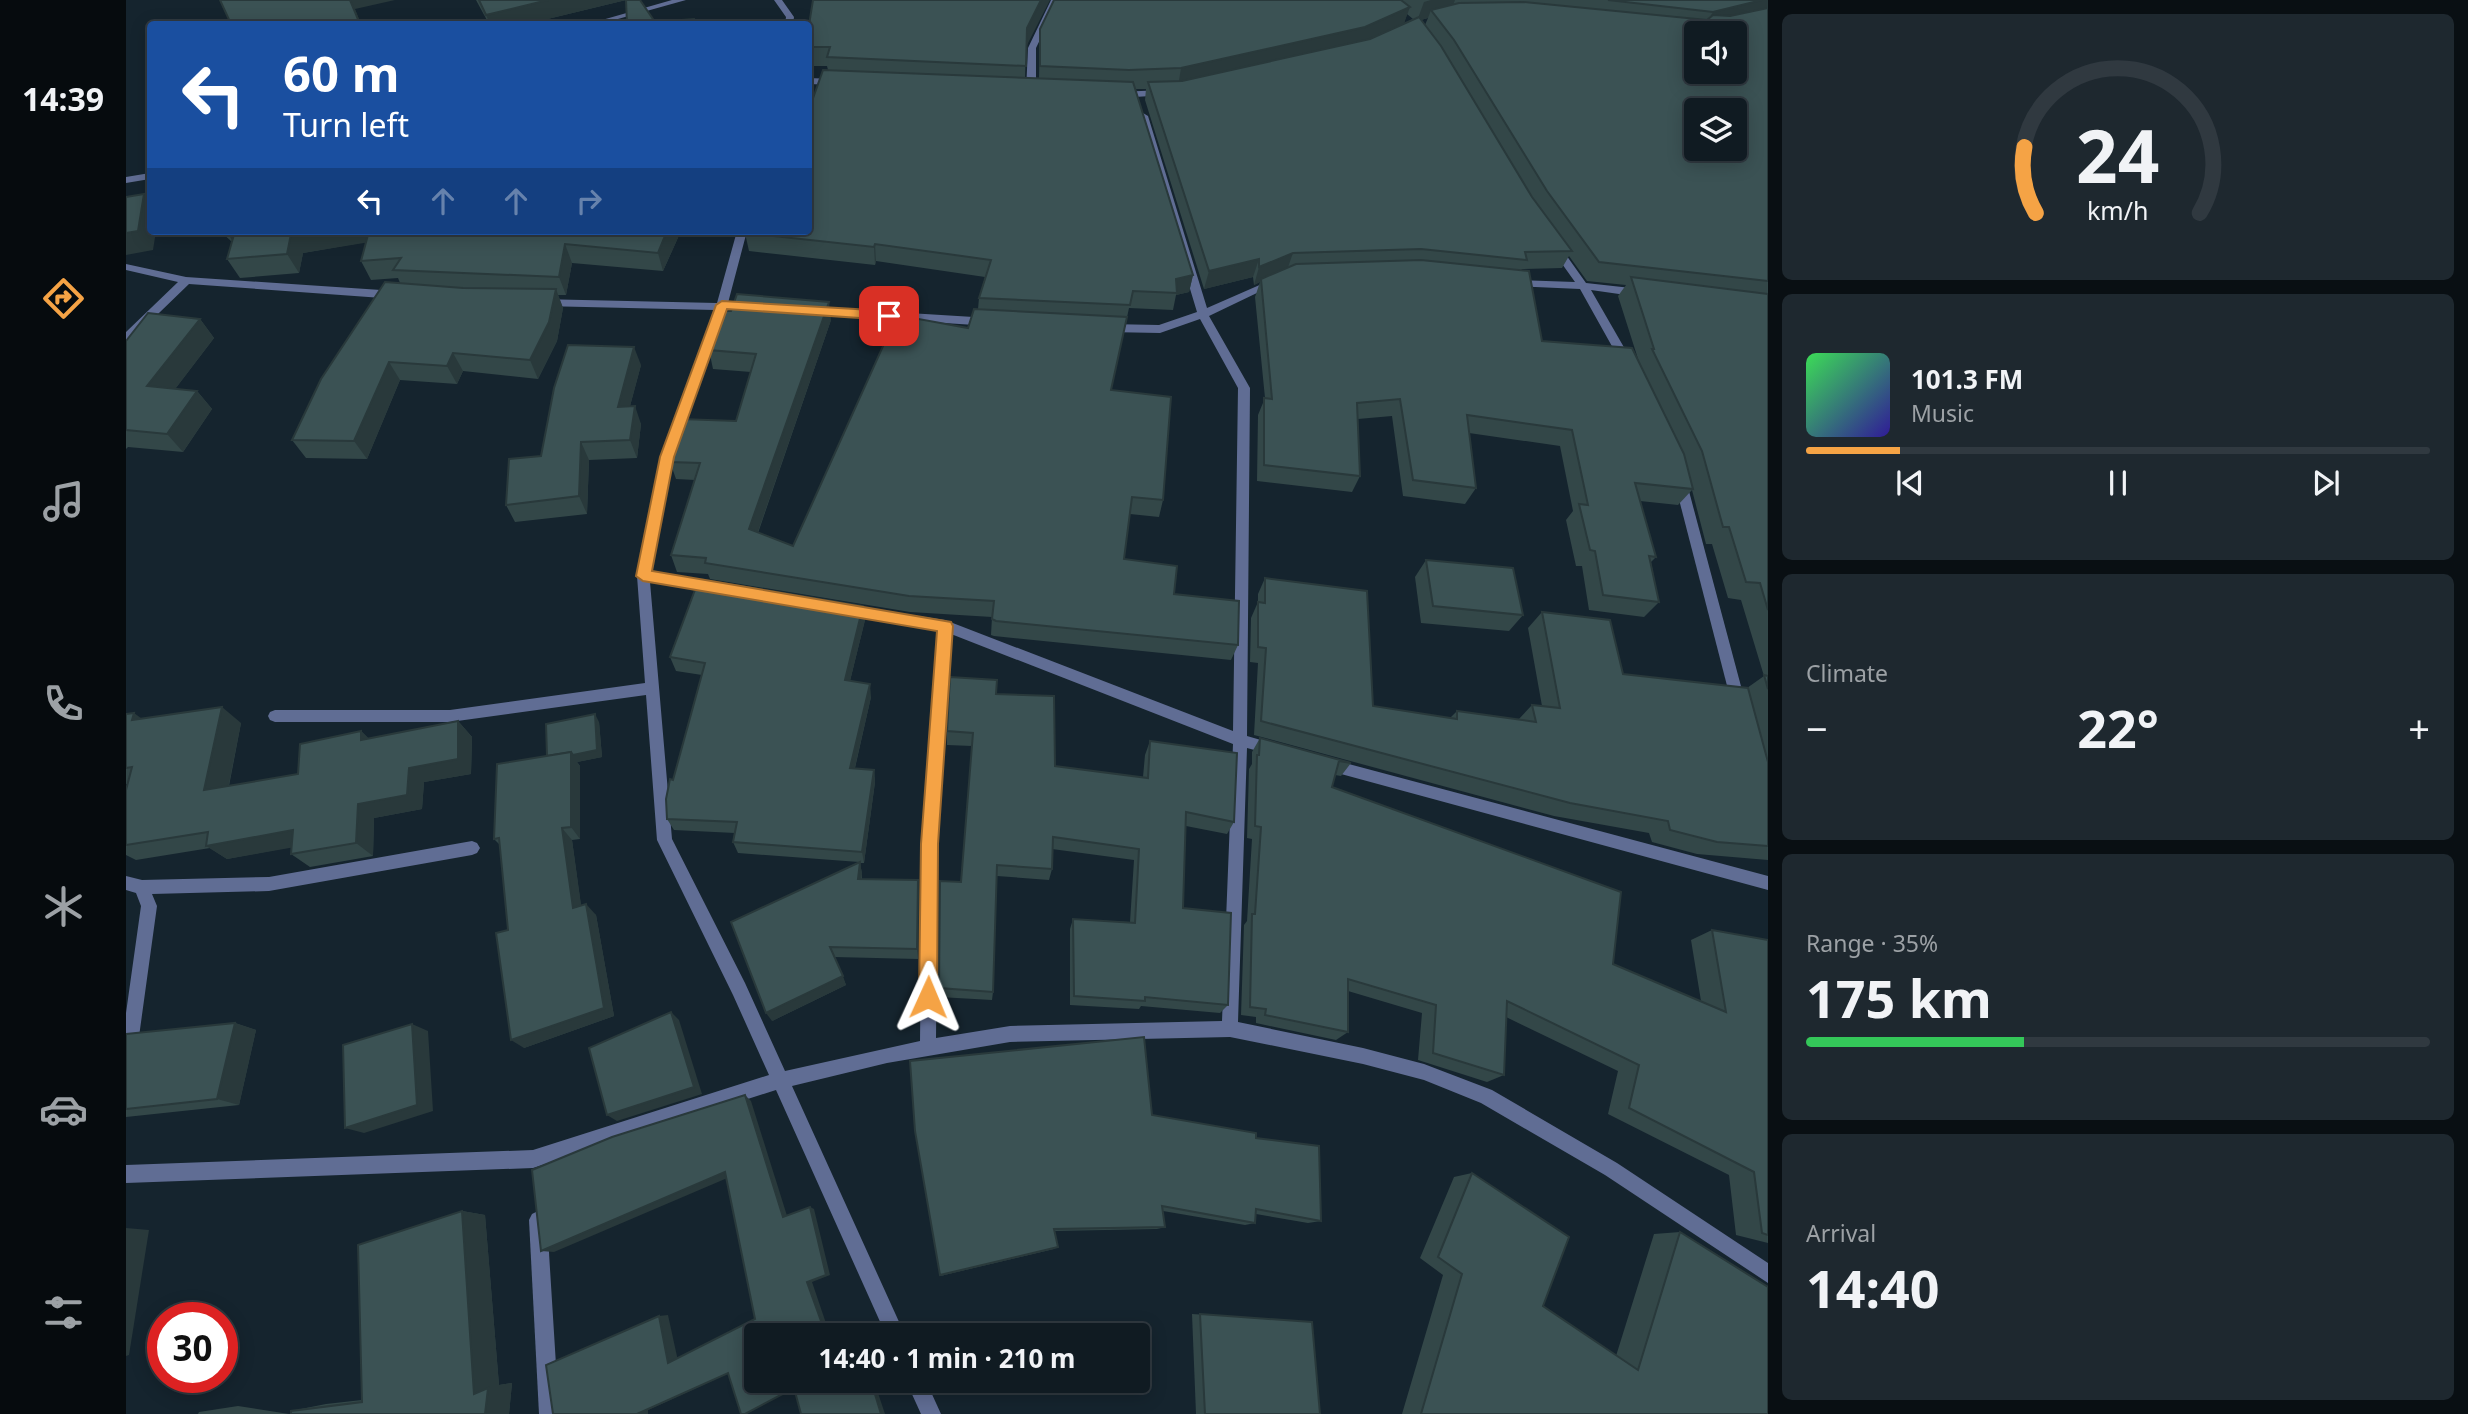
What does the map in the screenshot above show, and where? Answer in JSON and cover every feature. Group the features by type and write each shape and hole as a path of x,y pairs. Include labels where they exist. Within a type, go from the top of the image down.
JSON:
{"street":[{"path":"603,21 682,0"},
{"path":"778,0 790,17 789,21"},
{"path":"1031,91 1032,48 1055,0"},
{"path":"812,81 848,83"},
{"path":"1018,90 1045,92"},
{"path":"1112,94 1178,93"},
{"path":"1136,95 1168,192 1203,314 1244,388 1240,740 1230,1029"},
{"path":"126,180 147,176"},
{"path":"1545,234 1583,286 1635,377"},
{"path":"741,235 722,305 667,457 643,576 665,839 739,989 891,1323"},
{"path":"126,267 186,279 404,295"},
{"path":"1096,328 1160,329 1203,314 1287,276"},
{"path":"126,338 186,279"},
{"path":"1504,282 1583,286 1649,294"},
{"path":"527,301 764,308"},
{"path":"806,310 1000,322"},
{"path":"1678,470 1744,724"},
{"path":"643,576 726,589"},
{"path":"836,608 945,626 1240,740 1293,754"},
{"path":"928,1048 930,844 945,626"},
{"path":"275,716 450,716 652,688"},
{"path":"1319,762 1768,883"},
{"path":"134,885 269,884 472,848"},
{"path":"126,1073 149,906 134,885"},
{"path":"126,1174 534,1166 780,1080 887,1055 1010,1034 1230,1029 1363,1056 1424,1072 1486,1096 1611,1169 1768,1274"},
{"path":"537,1201 549,1414"},
{"path":"921,1393 931,1414"}],"building":[{"path":"220,0 350,0 359,21 230,21"},
{"path":"479,0 548,0 486,15"},
{"path":"626,0 640,0 654,21 627,21"},
{"path":"813,0 1041,0 1027,28 1026,66 827,57 830,47 812,47 812,21 810,21"},
{"path":"1054,0 1401,0 1410,7 1365,27 1181,68 1129,70 1040,66 1040,29"},
{"path":"1608,0 1762,0 1713,12"},
{"path":"1523,2 1707,20 1713,15 1730,16 1768,8 1768,281 1599,262 1547,191 1454,40 1431,10 1459,3"},
{"path":"1419,17 1441,46 1532,197 1572,251 1525,252 1527,260 1421,249 1293,253 1259,267 1259,259 1209,271 1148,82 1182,81 1370,39"},
{"path":"823,70 1133,82 1193,275 1176,279 1177,293 1133,291 1130,305 979,298 991,260 875,244 874,247 763,235 812,235 812,101"},
{"path":"144,194 138,231 126,233 126,197"},
{"path":"234,235 291,235 287,254 227,259"},
{"path":"368,235 665,235 658,253 565,244 559,277 393,270 401,258 361,261"},
{"path":"1421,260 1529,271 1542,341 1632,348 1684,454 1693,489 1635,483 1656,557 1649,556 1659,602 1603,595 1595,551 1590,550 1579,504 1588,505 1572,430 1467,415 1476,488 1413,480 1400,399 1357,403 1360,476 1264,465 1264,398 1272,399 1261,279 1296,264"},
{"path":"1631,277 1768,294 1768,610 1760,583 1746,582 1729,527 1723,527 1702,451 1652,349"},
{"path":"385,282 463,288 556,289 549,322 530,360 453,353 447,366 389,362 354,441 292,440 321,379"},
{"path":"737,294 829,302 749,529 793,546 897,315 968,328 974,309 1127,317 1111,390 1171,397 1163,500 1132,497 1124,559 1177,566 1174,594 1239,601 1238,645 996,621 992,619 994,601 909,596 705,563 706,558 671,555 700,463 670,462 681,419 736,421 756,354 709,350 723,311 731,311"},
{"path":"148,313 200,319 147,386 197,391 167,434 126,430 126,341"},
{"path":"568,345 634,347 618,407 635,406 630,440 581,442 579,496 506,505 509,459 541,456 554,388"},
{"path":"1426,560 1513,568 1523,615 1433,606"},
{"path":"1265,578 1367,591 1373,706 1457,719 1457,711 1536,722 1532,705 1560,708 1542,612 1610,620 1623,674 1748,688 1768,762 1768,846 1717,842 1670,830 1668,821 1570,803 1261,721 1266,648 1258,647 1258,602 1265,603"},
{"path":"699,579 863,606 845,680 870,684 850,768 874,770 862,852 733,842 737,822 667,819 666,799 670,779 673,780 705,663 670,657"},
{"path":"950,677 997,680 996,694 1054,696 1055,766 1148,778 1150,741 1237,753 1234,822 1186,812 1183,908 1231,913 1228,1005 1145,997 1145,1001 1074,996 1073,919 1135,923 1139,849 1053,837 1052,869 997,865 993,992 939,988 940,881 961,882 973,733 947,731"},
{"path":"222,707 204,790 298,774 300,744 361,731 361,740 458,721 458,759 409,768 407,795 358,804 356,843 291,854 293,830 206,846 208,832 126,845 126,790 132,767 126,768 126,714 134,713 132,720"},
{"path":"595,714 597,750 573,755 571,752 547,756 546,724"},
{"path":"1260,738 1351,763 1339,761 1332,787 1621,892 1613,964 1726,1012 1712,930 1768,940 1768,1235 1762,1233 1754,1172 1629,1108 1639,1065 1507,1001 1504,1075 1433,1053 1436,1005 1348,979 1348,1032 1265,1015 1266,1009 1250,1007 1252,914 1255,914 1261,827 1255,826"},
{"path":"571,752 571,827 562,828 573,908 586,904 604,1008 511,1040 496,933 508,930 499,838 494,839 497,764"},
{"path":"860,862 858,879 918,880 917,949 830,947 843,976 766,1013 731,922"},
{"path":"671,1012 694,1087 607,1115 589,1048"},
{"path":"235,1023 217,1099 126,1109 126,1034"},
{"path":"412,1024 417,1105 345,1128 343,1045"},
{"path":"1144,1037 1152,1115 1256,1133 1256,1138 1319,1146 1321,1221 1256,1209 1255,1223 1162,1206 1165,1227 1054,1229 1058,1247 940,1275 915,1131 910,1061"},
{"path":"745,1095 783,1217 810,1207 826,1275 807,1282 822,1323 747,1323 755,1319 725,1172 541,1251 532,1170 612,1137"},
{"path":"1472,1173 1569,1237 1543,1306 1638,1370 1680,1232 1768,1287 1768,1414 1421,1414 1462,1274 1438,1257"},
{"path":"462,1211 474,1394 488,1388 485,1414 291,1414 291,1411 362,1402 358,1245"},
{"path":"1200,1314 1312,1322 1320,1414 1205,1414"},
{"path":"659,1316 668,1363 744,1325 744,1393 785,1393 741,1414 728,1373 637,1414 553,1414 546,1365"},
{"path":"795,1393 875,1393 881,1414 801,1414"}],"route":[{"path":"889,316 722,305 667,457 643,576 945,626 930,844 928,997"}]}
